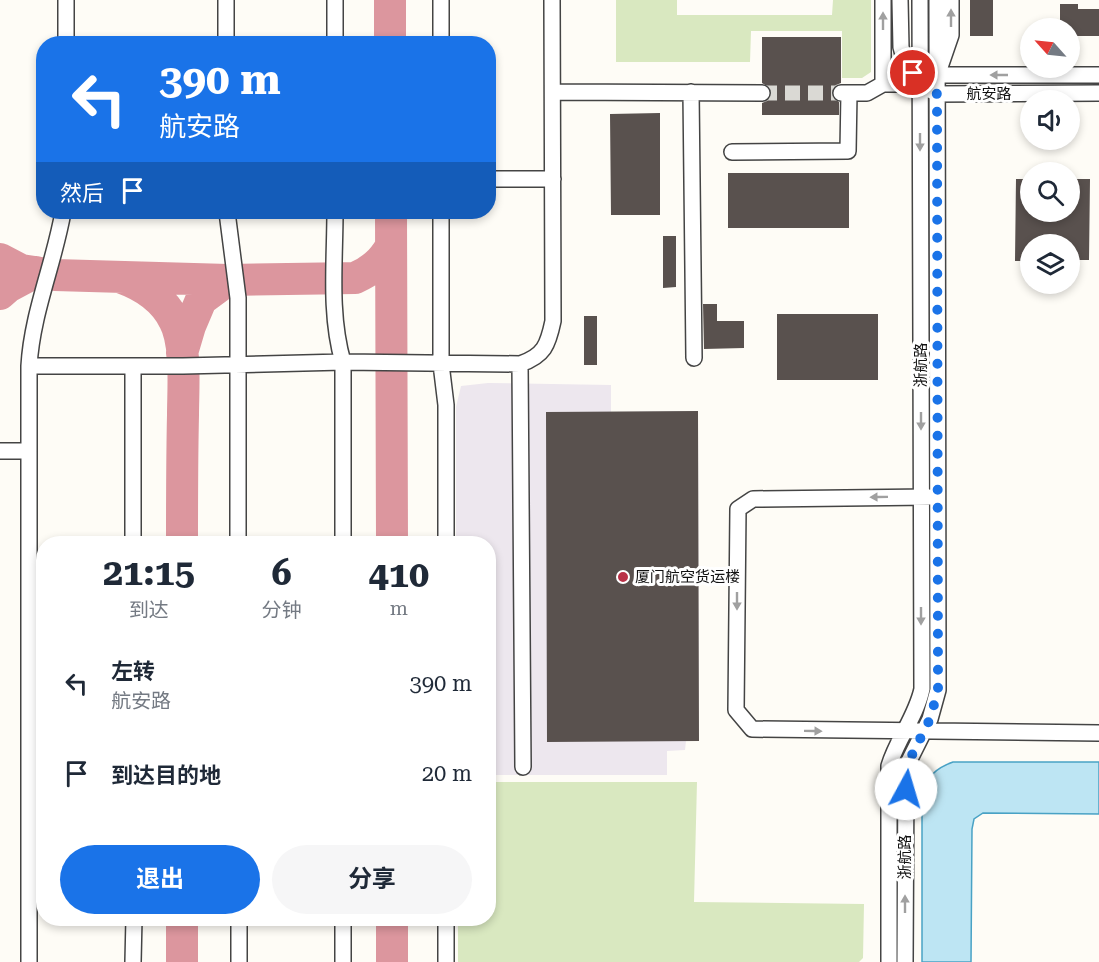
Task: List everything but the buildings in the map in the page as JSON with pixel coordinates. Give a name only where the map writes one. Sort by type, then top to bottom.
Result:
[{"type":"street","points":[[66,0],[66,36]]},
{"type":"street","points":[[226,0],[226,36]]},
{"type":"street","points":[[335,0],[335,36]]},
{"type":"street","points":[[441,0],[441,36]]},
{"type":"street","points":[[29,366],[343,362],[520,364],[533,360],[544,350],[552,328],[552,0]]},
{"type":"street","points":[[883,0],[883,84]]},
{"type":"street","points":[[900,0],[901,47],[905,62],[920,84],[937,94]]},
{"type":"street","name":"浙航路","points":[[889,962],[889,766],[892,754],[916,708],[922,689],[920,0]]},
{"type":"street","name":"浙航路","points":[[905,962],[906,767],[930,719],[938,690],[937,0]]},
{"type":"street","name":"浙航路","points":[[937,75],[951,35],[951,0]]},
{"type":"street","name":"航安路","points":[[920,84],[937,75],[1099,75]]},
{"type":"street","points":[[732,152],[848,151],[845,93],[867,93],[883,84],[920,84]]},
{"type":"street","points":[[553,92],[762,93]]},
{"type":"street","points":[[691,92],[694,358]]},
{"type":"street","name":"航安路","points":[[937,94],[1099,93]]},
{"type":"street","points":[[496,179],[553,179]]},
{"type":"street","points":[[36,856],[29,366],[34,323],[62,219]]},
{"type":"street","points":[[228,219],[238,298],[238,536]]},
{"type":"street","points":[[335,219],[335,313],[337,342],[343,362],[343,536]]},
{"type":"street","points":[[441,219],[441,364],[446,405],[446,536]]},
{"type":"street","points":[[520,364],[523,767]]},
{"type":"street","points":[[133,366],[133,536]]},
{"type":"street","points":[[0,451],[29,451]]},
{"type":"street","points":[[938,496],[753,498],[738,509],[736,710],[752,729],[1099,733]]},
{"type":"street","points":[[29,962],[36,920]]},
{"type":"street","points":[[134,926],[134,962]]},
{"type":"street","points":[[239,926],[239,962]]},
{"type":"street","points":[[343,926],[343,962]]},
{"type":"street","points":[[446,926],[446,962]]},
{"type":"shaded area","name":"厦门航空货运楼","points":[[488,383],[611,385],[611,412],[698,411],[699,741],[686,741],[685,750],[667,751],[667,775],[496,775],[496,536],[456,536],[456,407],[461,386]]},
{"type":"green space","points":[[616,0],[677,0],[677,15],[832,15],[833,0],[871,0],[871,72],[862,78],[842,78],[842,31],[751,31],[750,62],[616,62]]},
{"type":"green space","points":[[496,782],[697,782],[694,902],[864,904],[863,958],[859,962],[458,962],[458,926],[496,926]]},
{"type":"water","points":[[953,762],[1099,762],[1099,814],[983,813],[974,819],[971,962],[922,962],[922,793],[933,773]]},
{"type":"taxiway","points":[[390,0],[390,36]]},
{"type":"taxiway","points":[[391,219],[392,536]]},
{"type":"taxiway","points":[[0,259],[21,270],[55,275],[228,280],[355,278],[376,265],[391,246]]},
{"type":"taxiway","points":[[0,294],[8,287],[36,272]]},
{"type":"taxiway","points":[[122,278],[138,285],[159,299],[170,312],[181,341],[184,379],[182,536]]},
{"type":"taxiway","points":[[182,353],[201,300],[228,280]]},
{"type":"taxiway","points":[[182,926],[182,962]]},
{"type":"taxiway","points":[[392,926],[392,962]]},
{"type":"tunnel","points":[[762,93],[841,93]]},
{"type":"place","name":"厦门航空货运楼","points":[[623,577]]},
{"type":"route","points":[[906,789],[906,767],[930,719],[938,690],[937,94],[920,84],[913,73]]}]
